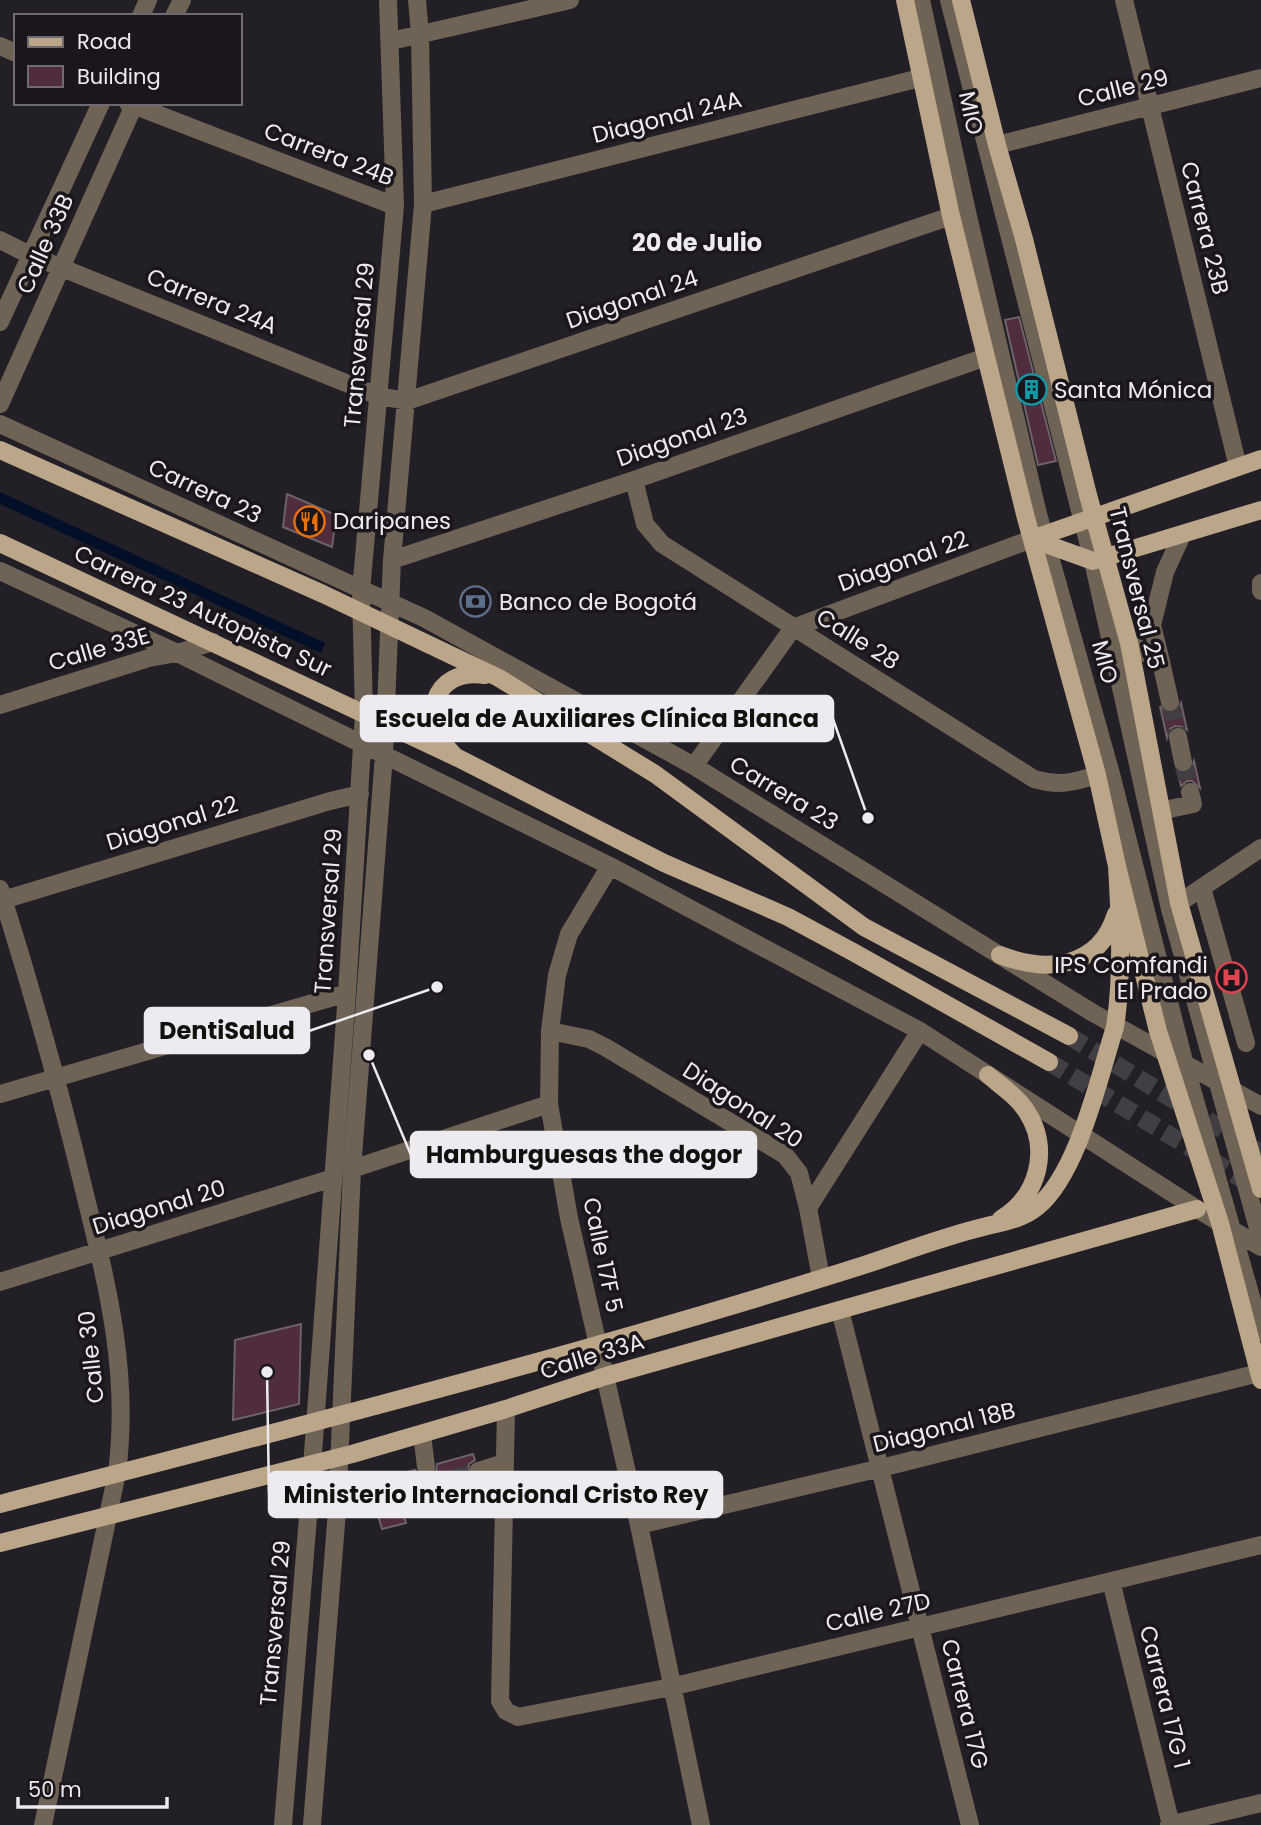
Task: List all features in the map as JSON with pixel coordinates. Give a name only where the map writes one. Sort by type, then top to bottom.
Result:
[{"type":"main road","points":[[905,0],[951,216],[986,357],[1042,539],[1116,866],[1164,1053],[1227,1228],[1260,1376]]},
{"type":"main road","name":"Transversal 25","points":[[961,0],[1088,495],[1089,518],[1129,643],[1179,903],[1225,1087],[1261,1189]]},
{"type":"main road","points":[[0,450],[323,594],[499,678],[655,774],[864,928],[1069,1036]]},
{"type":"main road","points":[[1042,539],[1089,518],[1261,459]]},
{"type":"main road","points":[[1042,539],[1100,559],[1261,510]]},
{"type":"main road","name":"Carrera 23 Autopista Sur","points":[[0,543],[386,724]]},
{"type":"main road","points":[[458,758],[443,743],[436,731],[433,709],[438,695],[446,684],[461,675],[478,674],[499,678]]},
{"type":"main road","points":[[386,724],[664,863],[788,917],[1049,1062]]},
{"type":"main road","points":[[1080,1135],[1115,1027],[1118,1008],[1119,904],[1116,866]]},
{"type":"main road","points":[[1000,955],[1031,965],[1067,962],[1084,957],[1107,935],[1119,904]]},
{"type":"main road","points":[[983,1227],[1004,1218],[1026,1197],[1036,1176],[1039,1153],[1037,1134],[1028,1113],[1013,1095],[988,1074]]},
{"type":"main road","name":"Calle 33A","points":[[0,1504],[315,1423],[821,1278],[983,1227],[1015,1220],[1042,1203],[1065,1169],[1080,1135]]},
{"type":"main road","name":"Calle 33A","points":[[0,1543],[340,1457],[506,1409],[606,1376],[1197,1209]]},
{"type":"street","name":"Transversal 29","points":[[283,1825],[347,993],[364,714],[361,591],[396,206],[388,0]]},
{"type":"street","name":"Transversal 29","points":[[312,1825],[337,1511],[352,1169],[384,755],[392,560],[423,204],[417,0]]},
{"type":"street","points":[[391,41],[570,0]]},
{"type":"street","name":"MIO","points":[[921,0],[1042,539],[1111,774],[1227,1228],[1261,1332]]},
{"type":"street","name":"MIO","points":[[949,0],[1089,518]]},
{"type":"street","name":"Carrera 23B","points":[[1124,0],[1238,467]]},
{"type":"street","name":"Diagonal 24A","points":[[423,204],[923,77]]},
{"type":"street","name":"Calle 29","points":[[997,145],[1261,78]]},
{"type":"street","name":"Calle 33B","points":[[0,322],[100,105]]},
{"type":"street","name":"Calle 33B","points":[[0,404],[132,105]]},
{"type":"street","name":"Carrera 24B","points":[[135,105],[396,206]]},
{"type":"street","name":"Diagonal 24","points":[[407,401],[951,216]]},
{"type":"street","name":"Carrera 24A","points":[[0,240],[30,255],[378,396],[407,401]]},
{"type":"street","name":"Diagonal 23","points":[[392,560],[634,480],[986,357]]},
{"type":"street","name":"Carrera 23","points":[[0,424],[424,618],[694,766],[1115,1027],[1261,1107]]},
{"type":"street","name":"Calle 28","points":[[634,480],[645,524],[662,544],[793,628],[1034,779],[1053,785],[1097,775]]},
{"type":"street","points":[[1170,702],[1152,625],[1166,572],[1182,535]]},
{"type":"street","name":"Diagonal 22","points":[[793,628],[1042,539]]},
{"type":"street","name":"MIO","points":[[1100,559],[1170,909],[1225,1087],[1261,1239]]},
{"type":"street","points":[[0,571],[177,653],[610,866],[920,1031],[1080,1135],[1261,1247]]},
{"type":"street","points":[[1261,583],[1261,591]]},
{"type":"street","points":[[694,766],[793,628]]},
{"type":"street","name":"Calle 33E","points":[[0,705],[149,658],[213,642]]},
{"type":"street","points":[[1129,643],[1161,662]]},
{"type":"street","points":[[1178,737],[1183,762]]},
{"type":"street","points":[[1160,811],[1193,804],[1190,792]]},
{"type":"street","name":"Diagonal 22","points":[[1,897],[359,794]]},
{"type":"street","points":[[1179,903],[1261,848]]},
{"type":"street","name":"Calle 17F 5","points":[[610,866],[569,934],[557,975],[550,1031],[549,1104],[569,1218],[639,1525],[701,1825]]},
{"type":"street","points":[[1202,888],[1246,1043]]},
{"type":"street","name":"Calle 30","points":[[1,897],[57,1076],[117,1332],[120,1365],[121,1415],[117,1473],[43,1825]]},
{"type":"street","points":[[0,1094],[347,993]]},
{"type":"street","name":"Diagonal 20","points":[[550,1031],[589,1039],[605,1047],[785,1155],[799,1172],[821,1278]]},
{"type":"street","points":[[808,1208],[920,1031]]},
{"type":"street","points":[[352,1169],[549,1104]]},
{"type":"street","name":"Diagonal 20","points":[[0,1282],[333,1178]]},
{"type":"street","name":"Carrera 17G","points":[[840,1310],[970,1825]]},
{"type":"street","name":"Diagonal 18B","points":[[639,1525],[1260,1376]]},
{"type":"street","points":[[478,1471],[504,1464],[506,1409]]},
{"type":"street","points":[[422,1434],[426,1467]]},
{"type":"street","name":"Calle 27D","points":[[504,1464],[500,1701],[506,1711],[518,1717],[671,1687],[1261,1545]]},
{"type":"street","points":[[337,1511],[374,1501]]},
{"type":"street","name":"Carrera 17G 1","points":[[1111,1581],[1170,1825]]},
{"type":"street","points":[[1170,1825],[1261,1803]]},
{"type":"water","points":[[0,492],[325,643],[321,653],[0,504]]},
{"type":"building","name":"Santa Mónica","points":[[1019,317],[1056,461],[1038,465],[1005,320]]},
{"type":"building","name":"Daripanes","points":[[287,494],[336,515],[332,547],[283,527]]},
{"type":"building","points":[[1181,703],[1187,730],[1175,726],[1170,729],[1167,738],[1160,706],[1166,713],[1172,713],[1178,710]]},
{"type":"building","points":[[1194,761],[1200,788],[1192,781],[1181,786],[1178,772],[1190,771]]},
{"type":"building","points":[[301,1324],[299,1404],[233,1420],[235,1340]]},
{"type":"building","points":[[473,1454],[475,1460],[469,1464],[467,1474],[471,1480],[479,1482],[400,1504],[406,1523],[382,1529],[377,1512],[385,1505],[385,1497],[378,1490],[371,1490],[369,1483],[415,1470],[421,1477],[428,1478],[436,1472],[437,1464]]},
{"type":"tunnel","points":[[1170,702],[1178,737]]},
{"type":"tunnel","points":[[1183,762],[1190,792]]},
{"type":"tunnel","points":[[1069,1036],[1261,1153]]},
{"type":"tunnel","points":[[1049,1062],[1252,1185]]},
{"type":"tunnel","points":[[374,1501],[478,1471]]},
{"type":"place","name":"Santa Mónica","points":[[1031,390]]},
{"type":"place","name":"Daripanes","points":[[310,521]]},
{"type":"place","name":"Banco de Bogotá","points":[[476,602]]},
{"type":"place","name":"Escuela de Auxiliares Clínica Blanca","points":[[868,818]]},
{"type":"place","name":"IPS Comfandi El Prado","points":[[1231,978]]},
{"type":"place","name":"DentiSalud","points":[[437,987]]},
{"type":"place","name":"Hamburguesas the dogor","points":[[369,1055]]},
{"type":"place","name":"Ministerio Internacional Cristo Rey","points":[[267,1372]]},
{"type":"district","name":"20 de Julio","points":[[697,243]]}]
